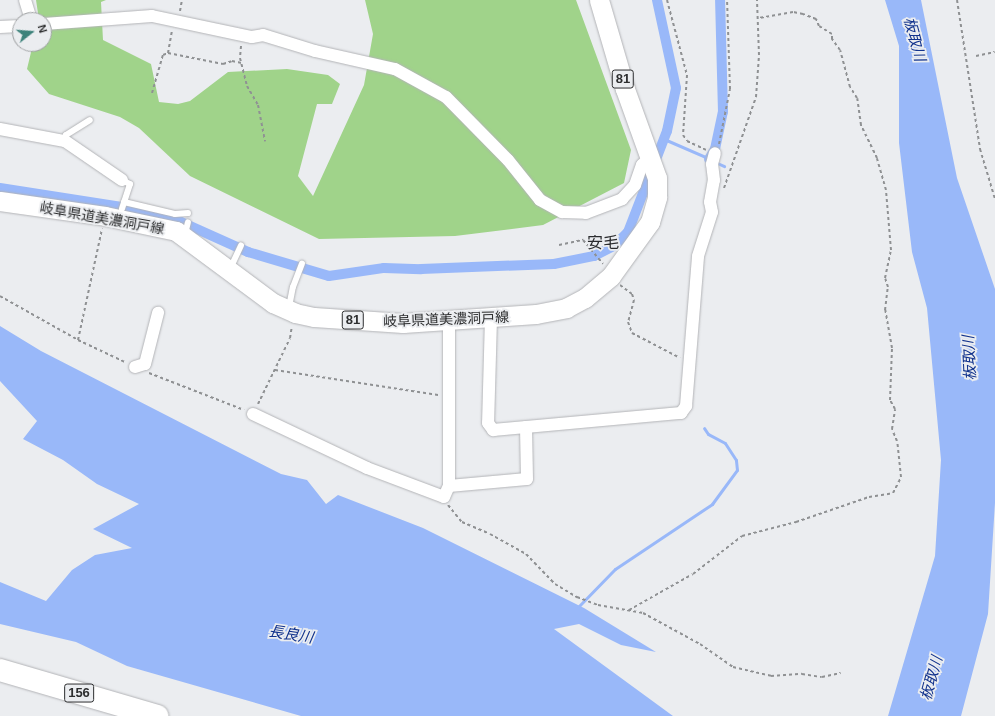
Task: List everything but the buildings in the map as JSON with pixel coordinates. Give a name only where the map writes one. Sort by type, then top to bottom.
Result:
[{"type":"highway","name":"156","points":[[0,670],[157,716]]},
{"type":"main road","name":"岐阜県道美濃洞戸線","points":[[0,202],[118,212],[176,231],[186,229],[229,270],[273,303],[291,312],[314,317],[403,323],[536,314],[566,308],[585,298],[611,276],[650,222],[657,197],[653,165],[626,88],[599,0]]},
{"type":"street","points":[[25,0],[29,12]]},
{"type":"street","points":[[52,23],[152,16],[174,19],[252,37],[263,35],[314,51],[395,69],[421,81],[446,97],[508,160],[540,200],[562,212],[586,213],[622,199],[635,185],[642,166],[653,165]]},
{"type":"street","points":[[0,27],[12,26]]},
{"type":"street","points":[[0,129],[65,141],[122,180]]},
{"type":"street","points":[[490,318],[488,423],[493,430],[681,413],[686,406],[695,276],[703,233],[712,212],[710,202],[714,180],[712,164],[715,153]]},
{"type":"street","points":[[135,367],[145,364],[158,313]]},
{"type":"street","points":[[447,492],[450,320]]},
{"type":"street","points":[[253,414],[367,468],[447,492],[527,479],[526,427]]},
{"type":"lane","points":[[65,141],[66,135],[90,120]]},
{"type":"lane","points":[[122,180],[130,184],[118,212],[176,214],[188,212]]},
{"type":"lane","points":[[229,270],[239,253],[241,245]]},
{"type":"lane","points":[[291,312],[293,287],[300,273],[302,264]]},
{"type":"path","points":[[667,0],[687,75],[683,135],[687,141],[715,153],[718,150],[730,89],[727,0]]},
{"type":"path","points":[[723,190],[756,96],[759,79],[757,0]]},
{"type":"path","points":[[957,0],[980,149],[995,199]]},
{"type":"path","points":[[630,610],[693,574],[742,536],[803,520],[869,497],[893,493],[901,477],[897,442],[892,429],[895,409],[890,400],[892,348],[885,310],[888,287],[885,278],[891,250],[886,190],[877,158],[861,125],[857,98],[850,87],[840,50],[832,39],[832,34],[819,26],[816,19],[804,14],[793,12],[758,18]]},
{"type":"path","points":[[168,53],[174,19]]},
{"type":"path","points":[[237,33],[247,86],[261,115],[265,141]]},
{"type":"path","points":[[976,56],[995,52]]},
{"type":"path","points":[[152,93],[163,55],[168,53],[223,64],[232,61],[242,63]]},
{"type":"path","points":[[78,340],[118,212]]},
{"type":"path","points":[[559,245],[584,240],[611,276],[632,294],[634,300],[628,322],[632,333],[690,362]]},
{"type":"path","points":[[0,296],[78,340],[135,367],[253,414],[290,338],[291,312]]},
{"type":"path","points":[[275,370],[449,397]]},
{"type":"path","points":[[447,492],[462,522],[526,554],[560,587],[590,603],[630,610],[654,619],[700,644],[734,667],[759,675],[802,674],[822,677],[842,673]]},
{"type":"green space","points":[[36,0],[106,0],[101,2],[103,40],[151,64],[159,102],[178,104],[190,101],[228,72],[287,69],[328,75],[340,84],[332,104],[317,104],[298,176],[313,196],[364,85],[373,34],[365,0],[576,0],[631,150],[624,183],[543,225],[455,236],[319,239],[190,176],[139,128],[120,117],[49,94],[27,69],[31,52],[52,52],[52,12],[38,12]]},
{"type":"water","name":"板取川","points":[[885,0],[921,0],[957,178],[995,289],[995,503],[988,614],[961,716],[888,716],[935,556],[941,460],[927,308],[912,252],[899,143],[899,46]]},
{"type":"water","name":"長良川","points":[[0,326],[41,351],[281,474],[307,480],[326,504],[338,495],[423,528],[584,608],[656,652],[621,645],[579,624],[554,629],[673,716],[301,716],[127,666],[76,642],[0,624],[0,582],[46,601],[72,570],[95,555],[132,548],[93,529],[139,504],[97,484],[63,460],[23,439],[37,421],[0,381]]},
{"type":"waterway","points":[[0,188],[147,211],[179,221],[248,252],[329,276],[384,268],[421,269],[554,264],[594,256],[614,246],[628,232],[667,131],[676,88],[657,0]]},
{"type":"waterway","points":[[709,159],[715,149],[723,112],[720,0]]},
{"type":"waterway","points":[[664,139],[710,159]]},
{"type":"waterway","points":[[715,162],[724,166]]},
{"type":"waterway","points":[[578,607],[615,569],[712,504],[737,470],[736,460],[725,443],[708,434],[704,428]]},
{"type":"district","name":"安毛","points":[[603,243]]}]
